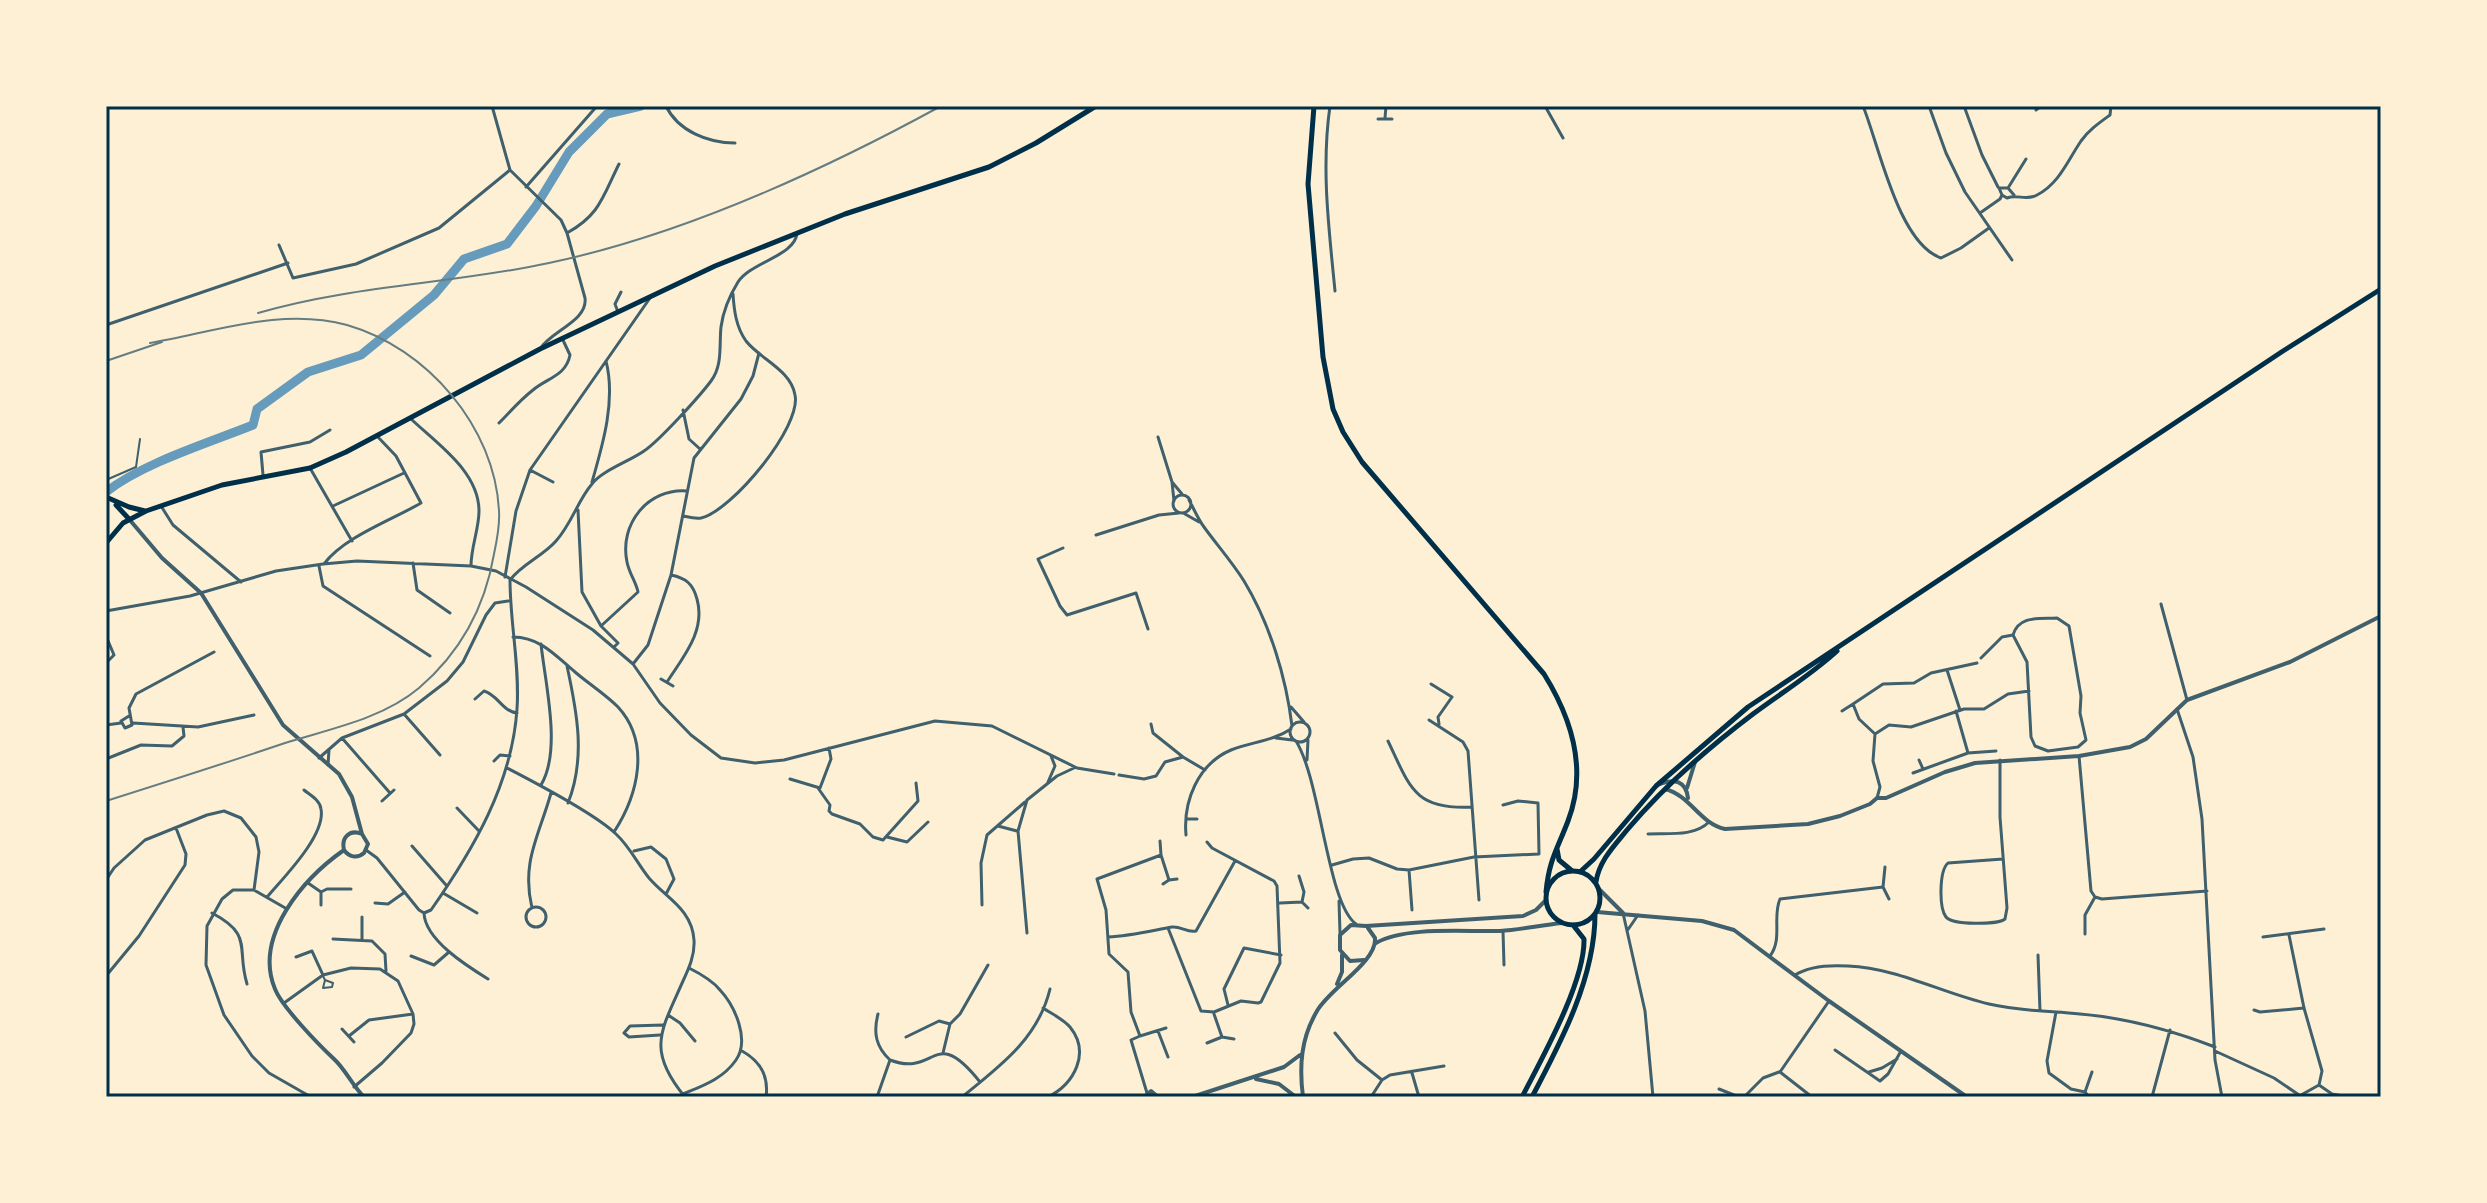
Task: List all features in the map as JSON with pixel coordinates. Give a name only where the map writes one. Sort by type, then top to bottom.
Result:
[{"type":"main road","points":[[106,543],[129,519],[146,511],[222,485],[310,468],[651,295],[797,233],[900,195],[989,167],[1036,143],[1096,106]]},
{"type":"main road","points":[[1314,106],[1308,184],[1323,357],[1333,409],[1362,462],[1495,615],[1544,674],[1557,696],[1571,731],[1577,766],[1575,801],[1549,866],[1546,900],[1551,913],[1562,923],[1573,925],[1585,922],[1596,913]]},
{"type":"main road","points":[[1581,871],[1656,786],[1748,707],[2381,289]]},
{"type":"main road","points":[[109,499],[146,511]]},
{"type":"main road","points":[[109,499],[129,519]]},
{"type":"main road","points":[[1596,882],[1605,857],[1665,789],[1755,712],[1818,668],[1844,645]]},
{"type":"main road","points":[[1559,840],[1559,860],[1571,870]]},
{"type":"main road","points":[[1532,1097],[1564,1030],[1591,951],[1596,913],[1601,901],[1596,882],[1581,871],[1571,870],[1555,877],[1546,892]]},
{"type":"main road","points":[[1522,1097],[1570,996],[1584,941],[1582,933],[1573,925]]},
{"type":"street","points":[[492,106],[510,170],[561,220],[585,298],[586,306],[582,313],[552,335],[540,349]]},
{"type":"street","points":[[526,187],[597,106]]},
{"type":"street","points":[[1330,106],[1325,188],[1335,291]]},
{"type":"street","points":[[1385,119],[1386,106]]},
{"type":"street","points":[[1545,106],[1563,138]]},
{"type":"street","points":[[1863,106],[1893,195],[1923,247],[1931,255],[1941,258],[1989,228]]},
{"type":"street","points":[[1929,106],[1946,153],[1979,214],[2012,260]]},
{"type":"street","points":[[1964,106],[1982,155],[2002,195],[2010,198],[2014,195]]},
{"type":"street","points":[[2036,110],[2041,106]]},
{"type":"street","points":[[1999,188],[2008,188],[2014,195],[2030,198],[2038,195],[2057,180],[2087,134],[2110,115],[2111,106]]},
{"type":"street","points":[[666,108],[688,131],[720,143],[735,143]]},
{"type":"street","points":[[1378,119],[1392,119]]},
{"type":"street","points":[[2008,188],[2026,159]]},
{"type":"street","points":[[567,233],[595,213],[619,164]]},
{"type":"street","points":[[279,245],[293,278],[356,264],[439,228],[510,170]]},
{"type":"street","points":[[607,171],[614,174]]},
{"type":"street","points":[[1979,214],[2002,195]]},
{"type":"street","points":[[592,482],[646,450],[714,377],[724,310],[733,292],[747,271],[791,246],[797,240],[797,233]]},
{"type":"street","points":[[106,325],[288,263]]},
{"type":"street","points":[[619,311],[615,304],[621,292]]},
{"type":"street","points":[[683,516],[700,518],[726,503],[769,456],[786,430],[796,404],[792,384],[746,341],[738,326],[733,292]]},
{"type":"street","points":[[366,850],[377,858],[419,910],[430,912],[480,831],[507,768],[517,713],[507,578],[516,511],[530,470],[651,295]]},
{"type":"street","points":[[499,423],[534,388],[556,377],[564,369],[570,355],[562,338]]},
{"type":"street","points":[[633,664],[648,645],[671,575],[692,465],[700,449],[741,399],[753,376],[759,353]]},
{"type":"street","points":[[507,578],[557,541],[592,482],[608,410],[606,361]]},
{"type":"street","points":[[683,410],[689,439],[700,449]]},
{"type":"street","points":[[410,418],[459,465],[479,498],[480,513],[471,566]]},
{"type":"street","points":[[264,479],[261,452],[310,442],[330,430]]},
{"type":"street","points":[[321,565],[352,541],[421,503],[396,456],[377,436]]},
{"type":"street","points":[[1158,437],[1172,482],[1174,503],[1181,513],[1202,524]]},
{"type":"street","points":[[310,468],[352,541]]},
{"type":"street","points":[[530,470],[553,482]]},
{"type":"street","points":[[333,506],[404,473]]},
{"type":"street","points":[[1172,482],[1189,500],[1257,604],[1290,703],[1298,718],[1310,729],[1307,764]]},
{"type":"street","points":[[601,626],[638,593],[627,566],[625,551],[629,526],[635,516],[655,498],[674,491],[687,491]]},
{"type":"street","points":[[1159,515],[1177,497],[1185,496]]},
{"type":"street","points":[[1096,535],[1159,515],[1189,510],[1189,500]]},
{"type":"street","points":[[161,506],[173,525],[241,582]]},
{"type":"street","points":[[578,510],[582,592],[601,626],[618,643],[614,647]]},
{"type":"street","points":[[129,519],[162,558],[201,593],[283,725],[347,785],[362,834],[367,840],[366,850],[361,855],[353,857],[344,850]]},
{"type":"street","points":[[1063,548],[1038,559],[1067,615],[1136,593],[1148,629]]},
{"type":"street","points":[[106,611],[201,593],[276,571],[321,565],[357,561],[471,566],[496,571],[542,596],[614,647],[633,664],[660,703],[691,735],[721,758],[755,763],[784,760],[935,721],[992,726],[1077,768],[1144,779],[1156,776],[1165,762],[1183,757]]},
{"type":"street","points":[[413,563],[417,590],[450,613]]},
{"type":"street","points":[[321,565],[323,586],[430,656]]},
{"type":"street","points":[[667,682],[693,640],[699,622],[699,606],[692,585],[671,575]]},
{"type":"street","points":[[319,758],[342,738],[404,714],[447,681],[463,662],[495,603],[510,601]]},
{"type":"street","points":[[2161,604],[2187,700]]},
{"type":"street","points":[[1877,798],[1886,798],[1945,772],[1975,763],[2079,756],[2137,744],[2187,700],[2290,662],[2381,616]]},
{"type":"street","points":[[2057,618],[2069,626],[2081,696],[2080,713],[2087,736],[2078,747],[2048,751],[2035,746],[2031,737],[2027,662],[2013,635],[2019,624],[2032,619],[2057,618]]},
{"type":"street","points":[[1981,658],[2002,637],[2013,635]]},
{"type":"street","points":[[106,636],[114,652],[113,658],[106,663]]},
{"type":"street","points":[[513,637],[524,637],[541,644],[621,711],[637,743],[638,771],[626,814],[614,832]]},
{"type":"street","points":[[540,787],[549,766],[551,748],[541,644]]},
{"type":"street","points":[[133,723],[129,708],[136,694],[214,652]]},
{"type":"street","points":[[206,656],[210,663]]},
{"type":"street","points":[[1842,711],[1878,686],[1893,682],[1914,683],[1931,673],[1977,663]]},
{"type":"street","points":[[567,666],[580,747],[577,777],[568,803]]},
{"type":"street","points":[[1947,670],[1968,753]]},
{"type":"street","points":[[661,679],[673,686]]},
{"type":"street","points":[[572,690],[575,682],[585,681]]},
{"type":"street","points":[[1431,684],[1452,697],[1438,717],[1439,724]]},
{"type":"street","points":[[475,699],[484,691],[491,693],[509,712],[517,713]]},
{"type":"street","points":[[1875,734],[1889,725],[1911,727],[1958,711],[1984,709],[2008,694],[2029,691]]},
{"type":"street","points":[[1290,703],[1295,740],[1307,764],[1339,897],[1338,945],[1342,955],[1342,972],[1335,989]]},
{"type":"street","points":[[1853,704],[1859,719],[1875,734]]},
{"type":"street","points":[[2177,709],[2193,757],[2202,819],[2215,1049],[2222,1097]]},
{"type":"street","points":[[404,714],[440,755]]},
{"type":"street","points":[[106,725],[121,723],[127,728],[133,723],[183,727],[215,725],[254,715]]},
{"type":"street","points":[[121,723],[123,717],[129,716]]},
{"type":"street","points":[[1429,720],[1463,742],[1468,751],[1479,900]]},
{"type":"street","points":[[1186,835],[1193,787],[1205,770],[1232,750],[1276,738],[1300,722],[1305,724]]},
{"type":"street","points":[[1151,724],[1153,733],[1205,770]]},
{"type":"street","points":[[106,759],[141,745],[172,746],[184,736],[183,727]]},
{"type":"street","points":[[1665,789],[1688,800],[1709,822],[1725,829],[1808,824],[1840,816],[1877,798],[1880,787],[1873,761],[1875,734]]},
{"type":"street","points":[[342,738],[392,792],[382,801]]},
{"type":"street","points":[[1276,738],[1301,742],[1308,738]]},
{"type":"street","points":[[1388,741],[1418,796],[1443,808],[1472,807]]},
{"type":"street","points":[[818,788],[831,759],[829,748]]},
{"type":"street","points":[[328,765],[329,750]]},
{"type":"street","points":[[1913,773],[1968,753],[1996,751]]},
{"type":"street","points":[[494,761],[500,755],[510,756]]},
{"type":"street","points":[[1046,785],[1055,766],[1051,756]]},
{"type":"street","points":[[2079,756],[2091,891],[2095,897],[2207,891]]},
{"type":"street","points":[[1688,800],[1687,791],[1696,760]]},
{"type":"street","points":[[1919,760],[1923,769]]},
{"type":"street","points":[[2000,760],[2007,908],[2003,922],[1996,925],[1948,920],[1944,914],[1941,878],[1944,866],[1948,863],[2003,859]]},
{"type":"street","points":[[507,768],[614,832],[633,852],[649,877],[684,911],[694,935],[694,951],[663,1025],[662,1035],[664,1067],[684,1096],[721,1077],[741,1051],[738,1023],[727,998],[714,983],[689,968]]},
{"type":"street","points":[[982,905],[981,863],[987,835],[1057,776],[1077,768]]},
{"type":"street","points":[[790,779],[818,788],[828,800],[832,814],[865,826],[877,839],[887,837],[907,842],[928,822]]},
{"type":"street","points":[[1656,786],[1674,781],[1687,791]]},
{"type":"street","points":[[887,837],[918,801],[916,783]]},
{"type":"street","points":[[268,896],[315,835],[321,808],[304,790]]},
{"type":"street","points":[[532,908],[527,882],[530,854],[551,793]]},
{"type":"street","points":[[1027,800],[1018,831],[1027,933]]},
{"type":"street","points":[[1332,865],[1369,858],[1397,869],[1409,870],[1474,857],[1539,854],[1538,803],[1518,801],[1503,805]]},
{"type":"street","points":[[457,808],[480,831]]},
{"type":"street","points":[[106,880],[114,868],[145,840],[224,811],[241,818],[256,837],[259,852],[254,890]]},
{"type":"street","points":[[356,817],[353,832],[344,839],[344,850],[308,883],[288,910],[271,946],[269,962],[276,992],[364,1097]]},
{"type":"street","points":[[1186,819],[1197,819]]},
{"type":"street","points":[[1648,834],[1692,832],[1701,830],[1709,822]]},
{"type":"street","points":[[998,826],[1018,831]]},
{"type":"street","points":[[106,976],[139,936],[185,865],[186,854],[176,828]]},
{"type":"street","points":[[353,832],[362,834]]},
{"type":"street","points":[[1160,841],[1169,880]]},
{"type":"street","points":[[1168,928],[1201,1011],[1214,1012],[1241,1001],[1261,1002],[1281,955],[1279,903],[1274,881],[1212,848],[1207,842]]},
{"type":"street","points":[[412,846],[447,886]]},
{"type":"street","points":[[633,852],[651,847],[666,859],[674,879],[666,894]]},
{"type":"street","points":[[1140,1036],[1131,1012],[1128,972],[1109,954],[1106,910],[1097,879],[1161,855]]},
{"type":"street","points":[[1108,937],[1179,927],[1192,932],[1199,928],[1235,861]]},
{"type":"street","points":[[1885,867],[1883,887],[1889,899]]},
{"type":"street","points":[[1409,870],[1412,910]]},
{"type":"street","points":[[1299,876],[1304,892],[1302,902]]},
{"type":"street","points":[[1163,884],[1177,879]]},
{"type":"street","points":[[308,883],[321,892]]},
{"type":"street","points":[[1770,956],[1777,943],[1777,906],[1780,899],[1883,887]]},
{"type":"street","points":[[321,892],[351,889]]},
{"type":"street","points":[[288,910],[254,890],[233,890],[222,899],[207,926],[206,965],[224,1015],[252,1056],[269,1073],[311,1097]]},
{"type":"street","points":[[1600,890],[1623,913],[1645,1011],[1653,1097]]},
{"type":"street","points":[[321,892],[321,905]]},
{"type":"street","points":[[375,903],[388,904],[405,892]]},
{"type":"street","points":[[443,893],[477,913]]},
{"type":"street","points":[[1339,897],[1348,918],[1366,926],[1523,916],[1536,910],[1546,900]]},
{"type":"street","points":[[2085,934],[2085,915],[2095,897]]},
{"type":"street","points":[[1279,903],[1302,902],[1308,908]]},
{"type":"street","points":[[532,908],[541,908],[546,915],[539,927],[531,926],[526,919],[532,908]]},
{"type":"street","points":[[212,913],[230,922],[239,937],[244,950],[247,984]]},
{"type":"street","points":[[424,913],[425,922],[449,952],[488,979]]},
{"type":"street","points":[[1596,913],[1623,913],[1724,925],[1745,936],[1829,1001],[1967,1097]]},
{"type":"street","points":[[1627,931],[1638,915]]},
{"type":"street","points":[[362,917],[362,939]]},
{"type":"street","points":[[1376,943],[1393,936],[1503,931],[1562,923]]},
{"type":"street","points":[[1340,935],[1346,927],[1356,924]]},
{"type":"street","points":[[1303,1097],[1300,1078],[1302,1053],[1317,1011],[1335,989],[1373,954],[1376,943],[1373,933],[1366,926]]},
{"type":"street","points":[[2263,937],[2324,929]]},
{"type":"street","points":[[1122,930],[1123,936]]},
{"type":"street","points":[[1503,931],[1504,965]]},
{"type":"street","points":[[1795,975],[1827,966],[1856,967],[1920,981],[1990,1004],[2107,1018],[2170,1030],[2274,1078],[2302,1096],[2319,1085],[2322,1071],[2304,1008],[2289,935]]},
{"type":"street","points":[[333,939],[372,941],[385,954],[386,971]]},
{"type":"street","points":[[1228,1005],[1224,989],[1240,952],[1248,948],[1281,955]]},
{"type":"street","points":[[296,957],[312,951],[324,978]]},
{"type":"street","points":[[411,956],[434,965],[449,952]]},
{"type":"street","points":[[1342,955],[1355,962],[1364,960]]},
{"type":"street","points":[[2038,955],[2040,1011]]},
{"type":"street","points":[[943,1053],[950,1024],[960,1014],[988,965]]},
{"type":"street","points":[[284,1003],[324,978],[351,968],[386,971],[398,981],[413,1014],[411,1033],[354,1087]]},
{"type":"street","points":[[962,1097],[1013,1056],[1043,1008],[1050,989]]},
{"type":"street","points":[[1719,1089],[1742,1097],[1763,1078],[1780,1072],[1829,1001]]},
{"type":"street","points":[[1043,1008],[1071,1029],[1080,1051],[1078,1066],[1070,1081],[1048,1097]]},
{"type":"street","points":[[2254,1010],[2304,1008]]},
{"type":"street","points":[[1214,1012],[1222,1037]]},
{"type":"street","points":[[2056,1012],[2047,1069],[2061,1083],[2085,1092],[2089,1097]]},
{"type":"street","points":[[349,1036],[369,1020],[413,1014]]},
{"type":"street","points":[[878,1014],[875,1024],[877,1043],[890,1060],[914,1064],[949,1053],[964,1062],[980,1082]]},
{"type":"street","points":[[668,1015],[680,1023],[695,1041]]},
{"type":"street","points":[[906,1037],[939,1021],[950,1024]]},
{"type":"street","points":[[662,1035],[629,1037],[624,1033],[630,1026],[663,1025]]},
{"type":"street","points":[[1158,1097],[1153,1092],[1145,1095],[1131,1040],[1166,1028]]},
{"type":"street","points":[[342,1029],[354,1042]]},
{"type":"street","points":[[2152,1097],[2170,1030]]},
{"type":"street","points":[[1158,1031],[1168,1057]]},
{"type":"street","points":[[1335,1033],[1357,1060],[1382,1080]]},
{"type":"street","points":[[1207,1043],[1222,1037],[1234,1039]]},
{"type":"street","points":[[1835,1050],[1880,1081],[1901,1051]]},
{"type":"street","points":[[741,1051],[760,1066],[766,1081],[766,1097]]},
{"type":"street","points":[[1192,1097],[1293,1062],[1302,1053]]},
{"type":"street","points":[[1866,1072],[1873,1072],[1897,1059]]},
{"type":"street","points":[[877,1097],[890,1060]]},
{"type":"street","points":[[1371,1097],[1382,1080],[1390,1075],[1444,1066]]},
{"type":"street","points":[[1780,1072],[1812,1097]]},
{"type":"street","points":[[2085,1092],[2092,1072]]},
{"type":"street","points":[[1412,1073],[1419,1097]]},
{"type":"street","points":[[1252,1078],[1283,1086],[1296,1097]]},
{"type":"street","points":[[2319,1085],[2332,1094],[2349,1097]]},
{"type":"street","points":[[1434,1097],[1442,1097]]},
{"type":"lane","points":[[106,480],[136,467],[140,439]]},
{"type":"waterway","points":[[106,492],[157,463],[253,425],[257,409],[308,372],[361,355],[434,295],[464,259],[507,244],[536,206],[569,152],[607,114],[641,106]]},
{"type":"railway","points":[[258,313],[330,296],[549,263],[650,236],[800,177],[941,106]]},
{"type":"railway","points":[[106,801],[355,722],[404,699],[434,674],[469,627],[490,573],[499,527],[495,480],[485,450],[470,421],[452,395],[429,372],[404,352],[376,336],[347,325],[298,319],[248,323],[150,343]]},
{"type":"railway","points":[[106,361],[162,342]]}]
